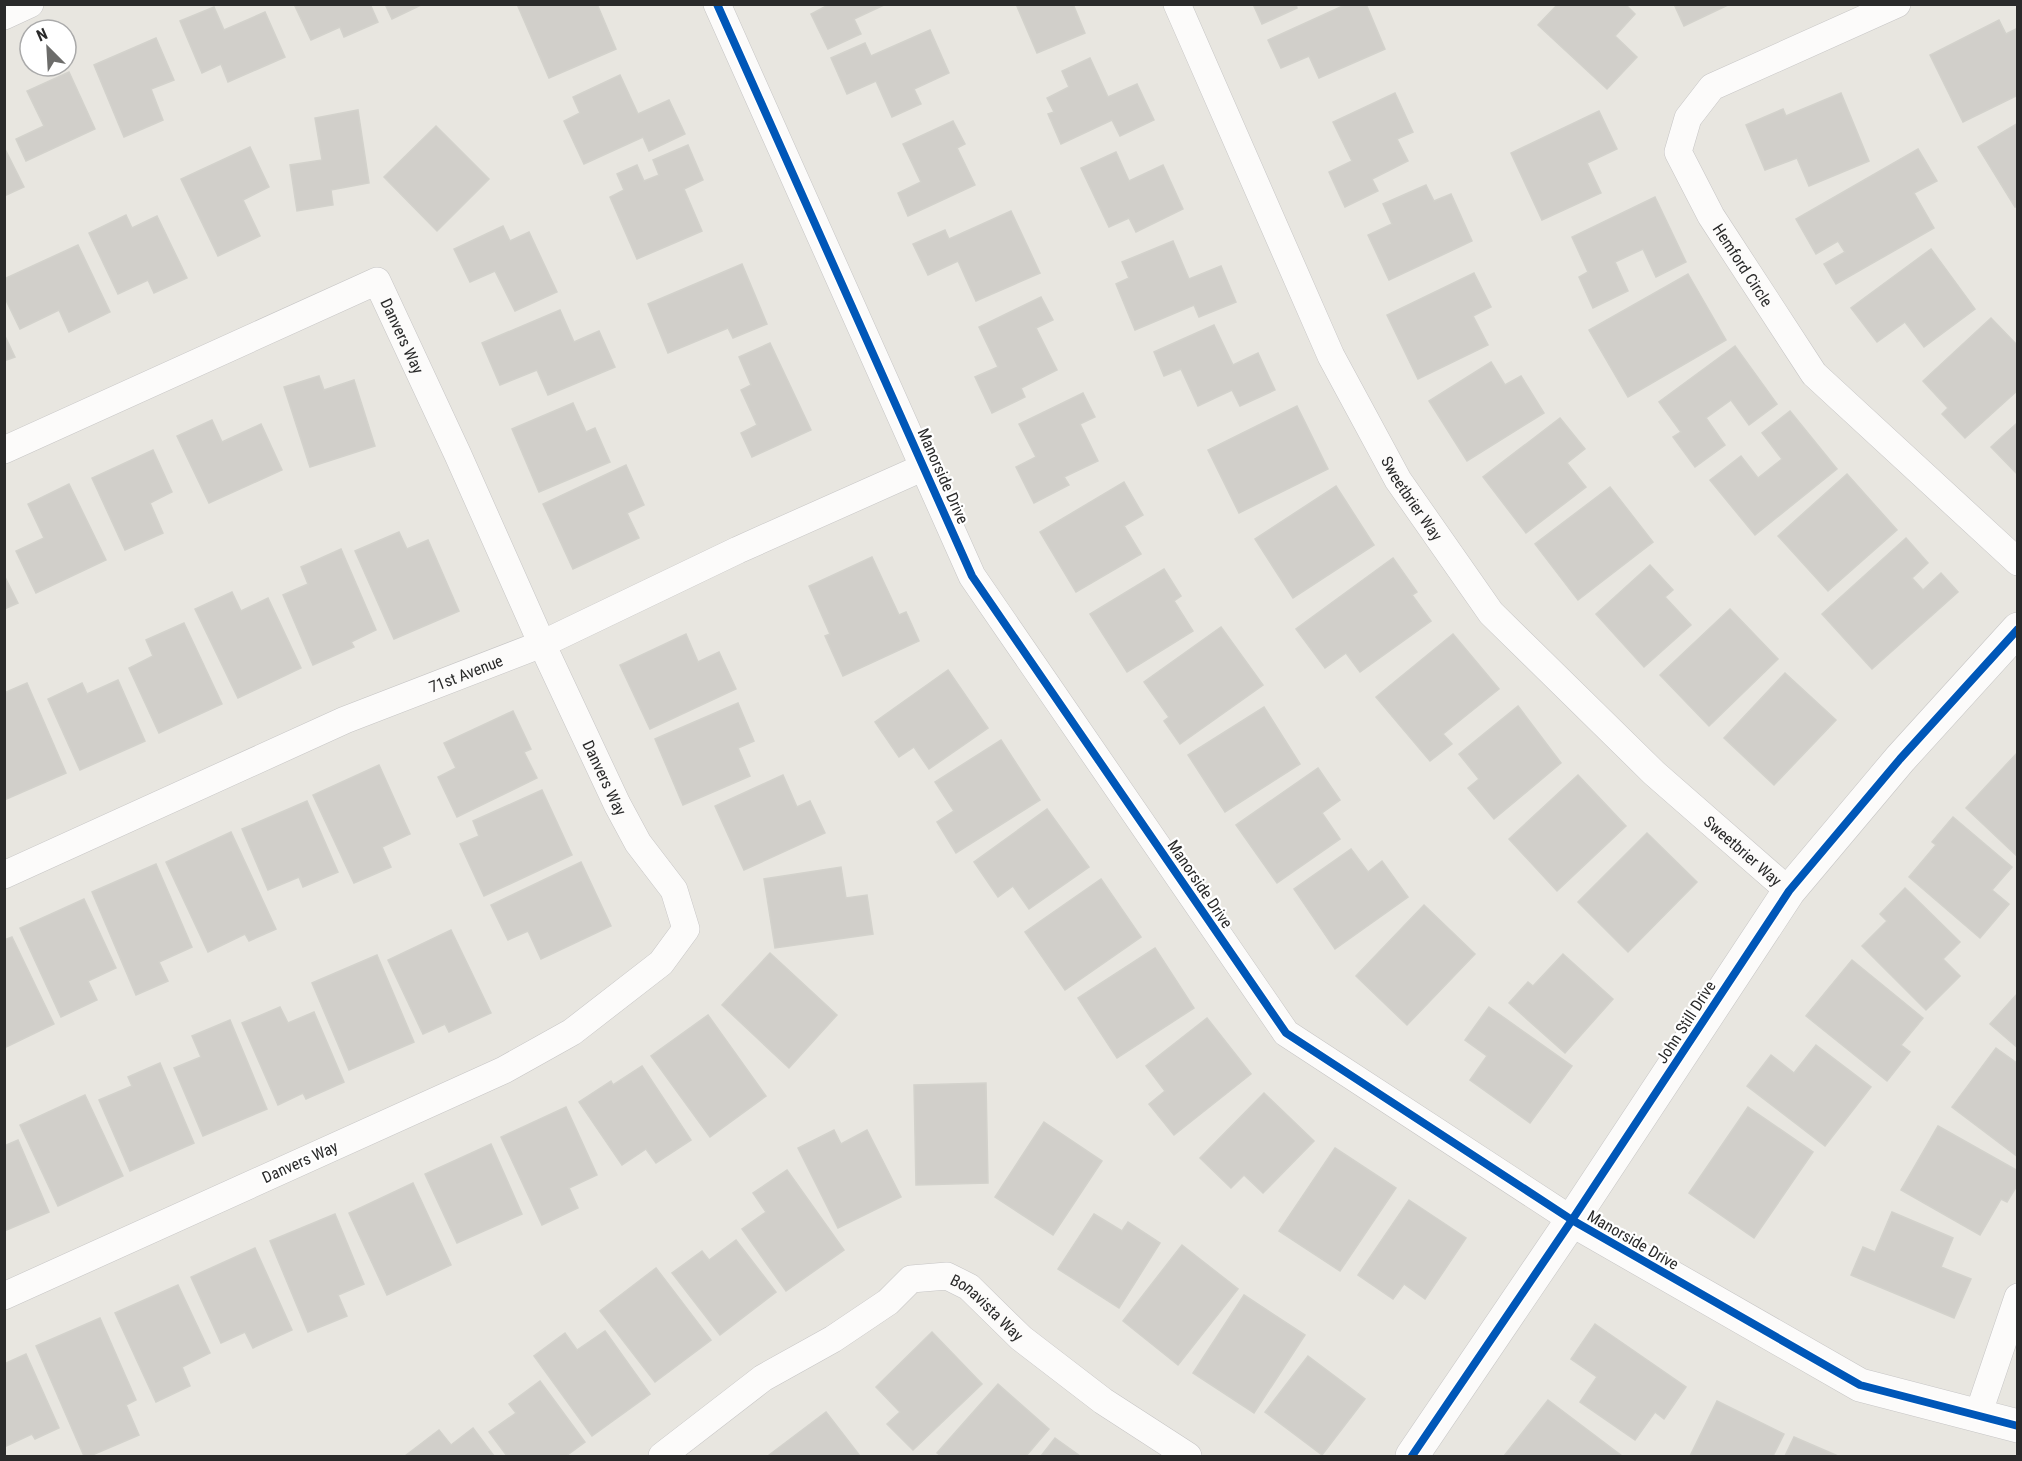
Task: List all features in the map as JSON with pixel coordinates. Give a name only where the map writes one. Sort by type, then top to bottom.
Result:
[{"type":"street","points":[[4,16],[30,4]]},
{"type":"street","name":"Manorside Drive","points":[[717,4],[972,576],[1286,1033],[1572,1220],[1860,1385],[2018,1426]]},
{"type":"street","name":"Sweetbrier Way","points":[[1177,4],[1331,356],[1398,480],[1491,613],[1654,773],[1789,891]]},
{"type":"street","name":"Hemford Circle","points":[[1898,4],[1712,87],[1688,118],[1678,152],[1711,216],[1814,374],[2018,562]]},
{"type":"street","name":"Danvers Way","points":[[4,450],[377,281],[459,455],[542,644],[617,804],[638,843],[674,890],[686,929],[661,963],[572,1032],[504,1070],[4,1296]]},
{"type":"street","name":"71st Avenue","points":[[4,874],[345,720],[542,644],[738,550],[924,466]]},
{"type":"street","name":"John Still Drive","points":[[1412,1456],[1572,1220],[1789,891],[1900,759],[2018,629]]},
{"type":"street","name":"Bonavista Way","points":[[662,1456],[763,1378],[833,1339],[888,1302],[911,1279],[947,1276],[969,1287],[1021,1338],[1103,1401],[1188,1456]]},
{"type":"street","points":[[1978,1415],[2018,1297]]},
{"type":"building","points":[[294,4],[370,4],[378,22],[344,37],[340,27],[311,40]]},
{"type":"building","points":[[385,4],[423,4],[392,19]]},
{"type":"building","points":[[517,4],[597,4],[616,49],[549,78]]},
{"type":"building","points":[[830,4],[886,4],[854,19],[861,34],[828,49],[811,14]]},
{"type":"building","points":[[1016,4],[1073,4],[1085,33],[1037,53]]},
{"type":"building","points":[[1253,4],[1296,4],[1297,8],[1262,24]]},
{"type":"building","points":[[1347,4],[1366,4],[1385,49],[1319,78],[1309,56],[1281,68],[1268,40]]},
{"type":"building","points":[[1558,4],[1625,4],[1635,14],[1615,36],[1637,57],[1607,89],[1538,25]]},
{"type":"building","points":[[1674,4],[1730,4],[1684,26]]},
{"type":"building","points":[[214,7],[224,30],[265,12],[285,57],[228,82],[221,64],[202,73],[180,21]]},
{"type":"building","points":[[1999,20],[2006,34],[2018,28],[2018,95],[1963,122],[1930,55]]},
{"type":"building","points":[[930,30],[949,73],[914,89],[921,104],[892,117],[876,81],[847,94],[831,58],[865,43],[871,56]]},
{"type":"building","points":[[156,38],[174,80],[151,89],[163,120],[124,137],[94,65]]},
{"type":"building","points":[[1090,58],[1108,97],[1137,84],[1154,120],[1120,136],[1112,120],[1061,144],[1048,114],[1054,112],[1047,98],[1069,87],[1062,71]]},
{"type":"building","points":[[620,75],[638,114],[669,100],[685,134],[649,151],[643,137],[584,164],[564,121],[580,113],[573,97]]},
{"type":"building","points":[[56,78],[72,78],[95,129],[26,161],[16,139],[44,126],[27,91]]},
{"type":"building","points":[[1395,93],[1413,132],[1397,139],[1408,161],[1372,179],[1378,191],[1345,207],[1329,172],[1352,161],[1333,122]]},
{"type":"building","points":[[1841,93],[1869,161],[1809,186],[1797,158],[1765,170],[1746,125],[1783,109],[1786,116]]},
{"type":"building","points":[[358,110],[369,183],[331,190],[333,205],[297,211],[290,165],[322,160],[315,118]]},
{"type":"building","points":[[1599,111],[1617,149],[1587,163],[1601,193],[1542,220],[1511,153]]},
{"type":"building","points":[[953,121],[965,144],[957,148],[975,185],[908,216],[898,193],[921,182],[903,144]]},
{"type":"building","points":[[2018,123],[2018,206],[2015,207],[1978,147]]},
{"type":"building","points":[[436,126],[489,179],[437,231],[384,177]]},
{"type":"building","points":[[688,145],[703,180],[684,189],[702,231],[637,259],[610,197],[624,190],[617,174],[637,165],[644,181],[659,175],[653,160]]},
{"type":"building","points":[[4,147],[24,187],[4,196]]},
{"type":"building","points":[[250,147],[269,187],[243,200],[260,236],[218,256],[181,179]]},
{"type":"building","points":[[1918,149],[1937,181],[1914,193],[1934,228],[1836,284],[1824,264],[1845,252],[1838,241],[1816,254],[1796,219]]},
{"type":"building","points":[[1116,152],[1129,181],[1163,165],[1183,209],[1136,232],[1129,218],[1109,227],[1081,168]]},
{"type":"building","points":[[1426,185],[1434,201],[1451,194],[1472,241],[1389,280],[1368,235],[1392,224],[1383,204]]},
{"type":"building","points":[[1655,197],[1686,262],[1656,277],[1643,249],[1615,262],[1628,291],[1593,308],[1579,277],[1588,272],[1572,237]]},
{"type":"building","points":[[1011,211],[1040,273],[976,301],[958,261],[928,275],[913,244],[945,230],[949,239]]},
{"type":"building","points":[[126,215],[132,228],[157,216],[187,278],[154,293],[148,280],[118,294],[89,233]]},
{"type":"building","points":[[503,226],[510,241],[529,232],[557,292],[515,311],[495,271],[470,282],[454,249]]},
{"type":"building","points":[[1173,241],[1189,279],[1221,266],[1236,302],[1199,317],[1194,305],[1135,330],[1116,284],[1129,278],[1122,262]]},
{"type":"building","points":[[78,245],[110,312],[69,332],[59,310],[20,329],[4,296],[4,279]]},
{"type":"building","points":[[1931,249],[1975,309],[1924,347],[1905,322],[1877,342],[1851,308]]},
{"type":"building","points":[[742,264],[767,324],[733,338],[728,328],[668,353],[648,304]]},
{"type":"building","points":[[1474,273],[1491,307],[1473,316],[1488,345],[1418,379],[1387,315]]},
{"type":"building","points":[[1688,274],[1726,340],[1628,397],[1589,330]]},
{"type":"building","points":[[1041,297],[1053,320],[1036,328],[1057,370],[1021,388],[1025,397],[992,413],[975,377],[998,367],[979,327]]},
{"type":"building","points":[[560,310],[574,342],[599,331],[615,367],[548,395],[537,370],[500,385],[482,343]]},
{"type":"building","points":[[1991,318],[2018,346],[2018,390],[1965,438],[1942,414],[1948,408],[1923,381]]},
{"type":"building","points":[[1214,325],[1233,365],[1258,353],[1275,390],[1240,406],[1232,390],[1198,406],[1181,369],[1164,376],[1154,352]]},
{"type":"building","points":[[4,334],[15,357],[4,361]]},
{"type":"building","points":[[770,343],[811,430],[752,457],[741,433],[757,425],[741,390],[751,385],[739,357]]},
{"type":"building","points":[[1735,346],[1777,404],[1749,425],[1731,400],[1706,418],[1725,445],[1695,467],[1673,437],[1681,432],[1659,402]]},
{"type":"building","points":[[1491,362],[1505,385],[1521,376],[1544,413],[1467,461],[1429,401]]},
{"type":"building","points":[[319,376],[324,390],[354,380],[375,446],[310,467],[284,387]]},
{"type":"building","points":[[1083,393],[1095,417],[1080,424],[1098,461],[1064,477],[1069,485],[1034,503],[1016,467],[1036,457],[1019,424]]},
{"type":"building","points":[[573,403],[586,432],[595,428],[610,462],[539,492],[512,429]]},
{"type":"building","points":[[1297,406],[1328,469],[1239,513],[1208,450]]},
{"type":"building","points":[[1790,411],[1837,469],[1755,535],[1710,480],[1741,456],[1758,478],[1782,459],[1762,433]]},
{"type":"building","points":[[1560,418],[1585,449],[1567,463],[1586,487],[1526,533],[1483,477]]},
{"type":"building","points":[[212,420],[222,442],[261,424],[282,470],[209,503],[177,436]]},
{"type":"building","points":[[2016,424],[2018,426],[2018,475],[1991,447]]},
{"type":"building","points":[[153,450],[172,492],[150,503],[163,533],[125,550],[92,478]]},
{"type":"building","points":[[626,465],[644,505],[627,513],[639,538],[573,569],[543,504]]},
{"type":"building","points":[[1847,474],[1897,530],[1828,591],[1778,536]]},
{"type":"building","points":[[1124,482],[1143,515],[1124,526],[1141,554],[1076,592],[1040,532]]},
{"type":"building","points":[[69,484],[106,560],[36,593],[16,551],[44,538],[28,504]]},
{"type":"building","points":[[1336,486],[1374,545],[1293,598],[1255,539]]},
{"type":"building","points":[[1610,487],[1653,542],[1578,600],[1535,544]]},
{"type":"building","points":[[399,532],[407,549],[428,540],[459,611],[394,639],[355,551]]},
{"type":"building","points":[[1906,538],[1928,563],[1912,578],[1923,590],[1941,573],[1958,592],[1872,669],[1822,614]]},
{"type":"building","points":[[341,549],[376,630],[351,642],[354,647],[313,665],[283,595],[308,584],[301,567]]},
{"type":"building","points":[[872,557],[899,615],[906,612],[919,641],[843,676],[825,636],[830,634],[809,586]]},
{"type":"building","points":[[1393,558],[1417,592],[1412,595],[1431,621],[1360,672],[1346,653],[1325,668],[1296,629]]},
{"type":"building","points":[[1650,565],[1673,590],[1665,597],[1691,625],[1644,667],[1596,614]]},
{"type":"building","points":[[1164,569],[1181,596],[1174,601],[1193,631],[1127,672],[1090,614]]},
{"type":"building","points":[[4,575],[18,603],[4,609]]},
{"type":"building","points":[[232,592],[241,611],[268,598],[301,668],[238,698],[195,609]]},
{"type":"building","points":[[1730,609],[1778,659],[1709,726],[1660,675]]},
{"type":"building","points":[[184,623],[222,704],[159,733],[129,668],[153,656],[146,640]]},
{"type":"building","points":[[1221,627],[1263,685],[1180,744],[1164,721],[1169,717],[1144,682]]},
{"type":"building","points":[[686,634],[698,662],[719,652],[736,689],[650,729],[620,665]]},
{"type":"building","points":[[1453,634],[1499,689],[1443,734],[1452,744],[1430,761],[1376,697]]},
{"type":"building","points":[[948,670],[988,728],[929,769],[914,747],[899,757],[875,722]]},
{"type":"building","points":[[1785,673],[1836,720],[1774,785],[1724,738]]},
{"type":"building","points":[[118,680],[145,741],[80,770],[48,699],[82,683],[87,694]]},
{"type":"building","points":[[27,683],[66,773],[4,800],[4,693]]},
{"type":"building","points":[[738,703],[754,741],[738,748],[750,776],[683,805],[655,739]]},
{"type":"building","points":[[1518,706],[1561,763],[1494,819],[1468,788],[1479,779],[1459,754]]},
{"type":"building","points":[[1264,707],[1300,764],[1225,812],[1188,755]]},
{"type":"building","points":[[513,711],[531,749],[524,752],[537,778],[457,817],[438,777],[456,768],[444,743]]},
{"type":"building","points":[[1001,740],[1040,800],[956,853],[937,822],[954,811],[935,782]]},
{"type":"building","points":[[2018,754],[2018,857],[1966,808]]},
{"type":"building","points":[[379,765],[410,834],[382,847],[391,867],[354,883],[313,795]]},
{"type":"building","points":[[1318,768],[1340,800],[1322,813],[1340,839],[1277,883],[1236,825]]},
{"type":"building","points":[[783,775],[797,807],[810,801],[825,833],[744,870],[715,806]]},
{"type":"building","points":[[1578,775],[1626,826],[1557,891],[1509,839]]},
{"type":"building","points":[[542,790],[572,855],[484,896],[460,844],[479,836],[473,821]]},
{"type":"building","points":[[307,801],[338,872],[303,887],[299,877],[268,890],[242,829]]},
{"type":"building","points":[[1047,809],[1089,867],[1029,909],[1013,886],[998,897],[974,862]]},
{"type":"building","points":[[1953,817],[2012,867],[1992,890],[2009,904],[1980,938],[1909,877],[1936,845],[1932,842]]},
{"type":"building","points":[[231,832],[276,929],[249,941],[245,934],[208,952],[166,862]]},
{"type":"building","points":[[1647,833],[1697,882],[1628,952],[1578,902]]},
{"type":"building","points":[[1351,849],[1368,872],[1382,861],[1408,897],[1335,949],[1294,889]]},
{"type":"building","points":[[581,862],[611,926],[541,959],[528,931],[508,940],[491,905]]},
{"type":"building","points":[[156,864],[192,947],[159,962],[168,981],[136,995],[92,892]]},
{"type":"building","points":[[841,867],[846,898],[867,895],[873,934],[775,948],[764,879]]},
{"type":"building","points":[[1101,879],[1141,937],[1065,990],[1025,932]]},
{"type":"building","points":[[1905,888],[1960,942],[1943,959],[1960,976],[1926,1010],[1862,946],[1887,921],[1880,914]]},
{"type":"building","points":[[84,899],[116,968],[88,981],[97,1000],[61,1017],[20,928]]},
{"type":"building","points":[[1424,905],[1475,954],[1407,1025],[1356,976]]},
{"type":"building","points":[[451,930],[491,1013],[449,1032],[445,1024],[423,1034],[388,960]]},
{"type":"building","points":[[12,937],[54,1024],[4,1048],[4,940]]},
{"type":"building","points":[[1155,948],[1194,1008],[1117,1058],[1078,998]]},
{"type":"building","points":[[770,953],[837,1015],[789,1068],[722,1005]]},
{"type":"building","points":[[1563,954],[1613,999],[1565,1053],[1509,1003],[1528,982],[1533,986]]},
{"type":"building","points":[[377,955],[414,1042],[349,1070],[312,983]]},
{"type":"building","points":[[1852,960],[1923,1018],[1901,1045],[1910,1052],[1887,1081],[1806,1016]]},
{"type":"building","points":[[2018,993],[2018,1048],[1990,1024]]},
{"type":"building","points":[[280,1007],[288,1023],[314,1012],[344,1082],[306,1099],[303,1093],[278,1105],[242,1023]]},
{"type":"building","points":[[1489,1007],[1572,1066],[1530,1123],[1470,1080],[1487,1056],[1465,1040]]},
{"type":"building","points":[[708,1015],[766,1096],[710,1137],[651,1056]]},
{"type":"building","points":[[1207,1018],[1251,1074],[1174,1135],[1149,1104],[1165,1091],[1146,1066]]},
{"type":"building","points":[[230,1020],[267,1109],[203,1136],[174,1068],[201,1057],[192,1036]]},
{"type":"building","points":[[1816,1045],[1871,1087],[1825,1146],[1747,1086],[1771,1055],[1794,1073]]},
{"type":"building","points":[[1996,1048],[2018,1064],[2018,1157],[1952,1107]]},
{"type":"building","points":[[160,1063],[194,1143],[130,1171],[99,1100],[132,1086],[128,1077]]},
{"type":"building","points":[[642,1066],[691,1140],[656,1163],[646,1149],[622,1165],[579,1102],[611,1081],[613,1085]]},
{"type":"building","points":[[986,1083],[988,1183],[916,1185],[914,1085]]},
{"type":"building","points":[[1264,1093],[1314,1141],[1263,1193],[1244,1175],[1231,1188],[1200,1158]]},
{"type":"building","points":[[85,1095],[123,1176],[58,1206],[20,1125]]},
{"type":"building","points":[[566,1107],[597,1175],[569,1188],[578,1208],[542,1225],[501,1137]]},
{"type":"building","points":[[1748,1107],[1813,1152],[1754,1238],[1689,1193]]},
{"type":"building","points":[[1044,1122],[1102,1161],[1053,1235],[995,1197]]},
{"type":"building","points":[[1938,1126],[2018,1171],[2018,1184],[2007,1202],[2001,1199],[1980,1235],[1901,1190]]},
{"type":"building","points":[[834,1130],[841,1144],[867,1130],[901,1197],[838,1228],[798,1148]]},
{"type":"building","points":[[18,1140],[49,1212],[4,1231],[4,1146]]},
{"type":"building","points":[[491,1144],[522,1214],[457,1243],[425,1174]]},
{"type":"building","points":[[1335,1148],[1396,1188],[1340,1271],[1279,1231]]},
{"type":"building","points":[[787,1170],[844,1250],[786,1291],[742,1229],[766,1212],[753,1193]]},
{"type":"building","points":[[413,1183],[451,1265],[387,1295],[349,1213]]},
{"type":"building","points":[[1409,1200],[1466,1238],[1425,1299],[1404,1284],[1393,1299],[1358,1275]]},
{"type":"building","points":[[1892,1212],[1953,1238],[1941,1267],[1971,1279],[1954,1318],[1851,1275],[1863,1247],[1875,1252]]},
{"type":"building","points":[[335,1214],[364,1284],[338,1295],[347,1316],[308,1332],[270,1241]]},
{"type":"building","points":[[1094,1214],[1122,1231],[1128,1222],[1160,1243],[1119,1308],[1058,1269]]},
{"type":"building","points":[[736,1240],[776,1292],[720,1335],[672,1273],[702,1251],[709,1260]]},
{"type":"building","points":[[1182,1245],[1238,1289],[1178,1365],[1123,1321]]},
{"type":"building","points":[[255,1248],[292,1330],[253,1348],[245,1332],[221,1343],[191,1277]]},
{"type":"building","points":[[656,1268],[711,1340],[655,1382],[600,1311]]},
{"type":"building","points":[[178,1285],[210,1353],[182,1367],[190,1386],[156,1402],[115,1313]]},
{"type":"building","points":[[1244,1295],[1305,1335],[1254,1413],[1193,1373]]},
{"type":"building","points":[[100,1318],[136,1400],[126,1405],[139,1435],[90,1456],[84,1456],[36,1346]]},
{"type":"building","points":[[1595,1324],[1686,1387],[1664,1419],[1655,1412],[1635,1440],[1580,1402],[1597,1377],[1571,1359]]},
{"type":"building","points":[[605,1331],[650,1394],[592,1436],[534,1356],[565,1333],[577,1350]]},
{"type":"building","points":[[932,1332],[982,1384],[913,1450],[887,1424],[900,1412],[876,1387]]},
{"type":"building","points":[[26,1354],[59,1428],[35,1439],[32,1434],[4,1447],[4,1364]]},
{"type":"building","points":[[1308,1356],[1365,1399],[1322,1455],[1265,1412]]},
{"type":"building","points":[[540,1381],[585,1442],[566,1456],[507,1456],[489,1432],[516,1413],[509,1404]]},
{"type":"building","points":[[998,1384],[1049,1429],[1026,1456],[941,1456],[937,1453]]},
{"type":"building","points":[[1548,1400],[1622,1456],[1504,1456]]},
{"type":"building","points":[[1717,1401],[1784,1434],[1773,1456],[1690,1456]]},
{"type":"building","points":[[826,1412],[860,1456],[769,1455]]},
{"type":"building","points":[[473,1428],[494,1456],[405,1456],[439,1430],[451,1445]]},
{"type":"building","points":[[1794,1437],[1838,1456],[1785,1456]]},
{"type":"building","points":[[1055,1438],[1080,1456],[1041,1456]]},
{"type":"cycle path","points":[[717,4],[972,576],[1286,1033],[1572,1220],[1860,1385],[2018,1426]]},
{"type":"cycle path","points":[[1412,1456],[1572,1220],[1789,891],[1900,759],[2018,629]]}]
